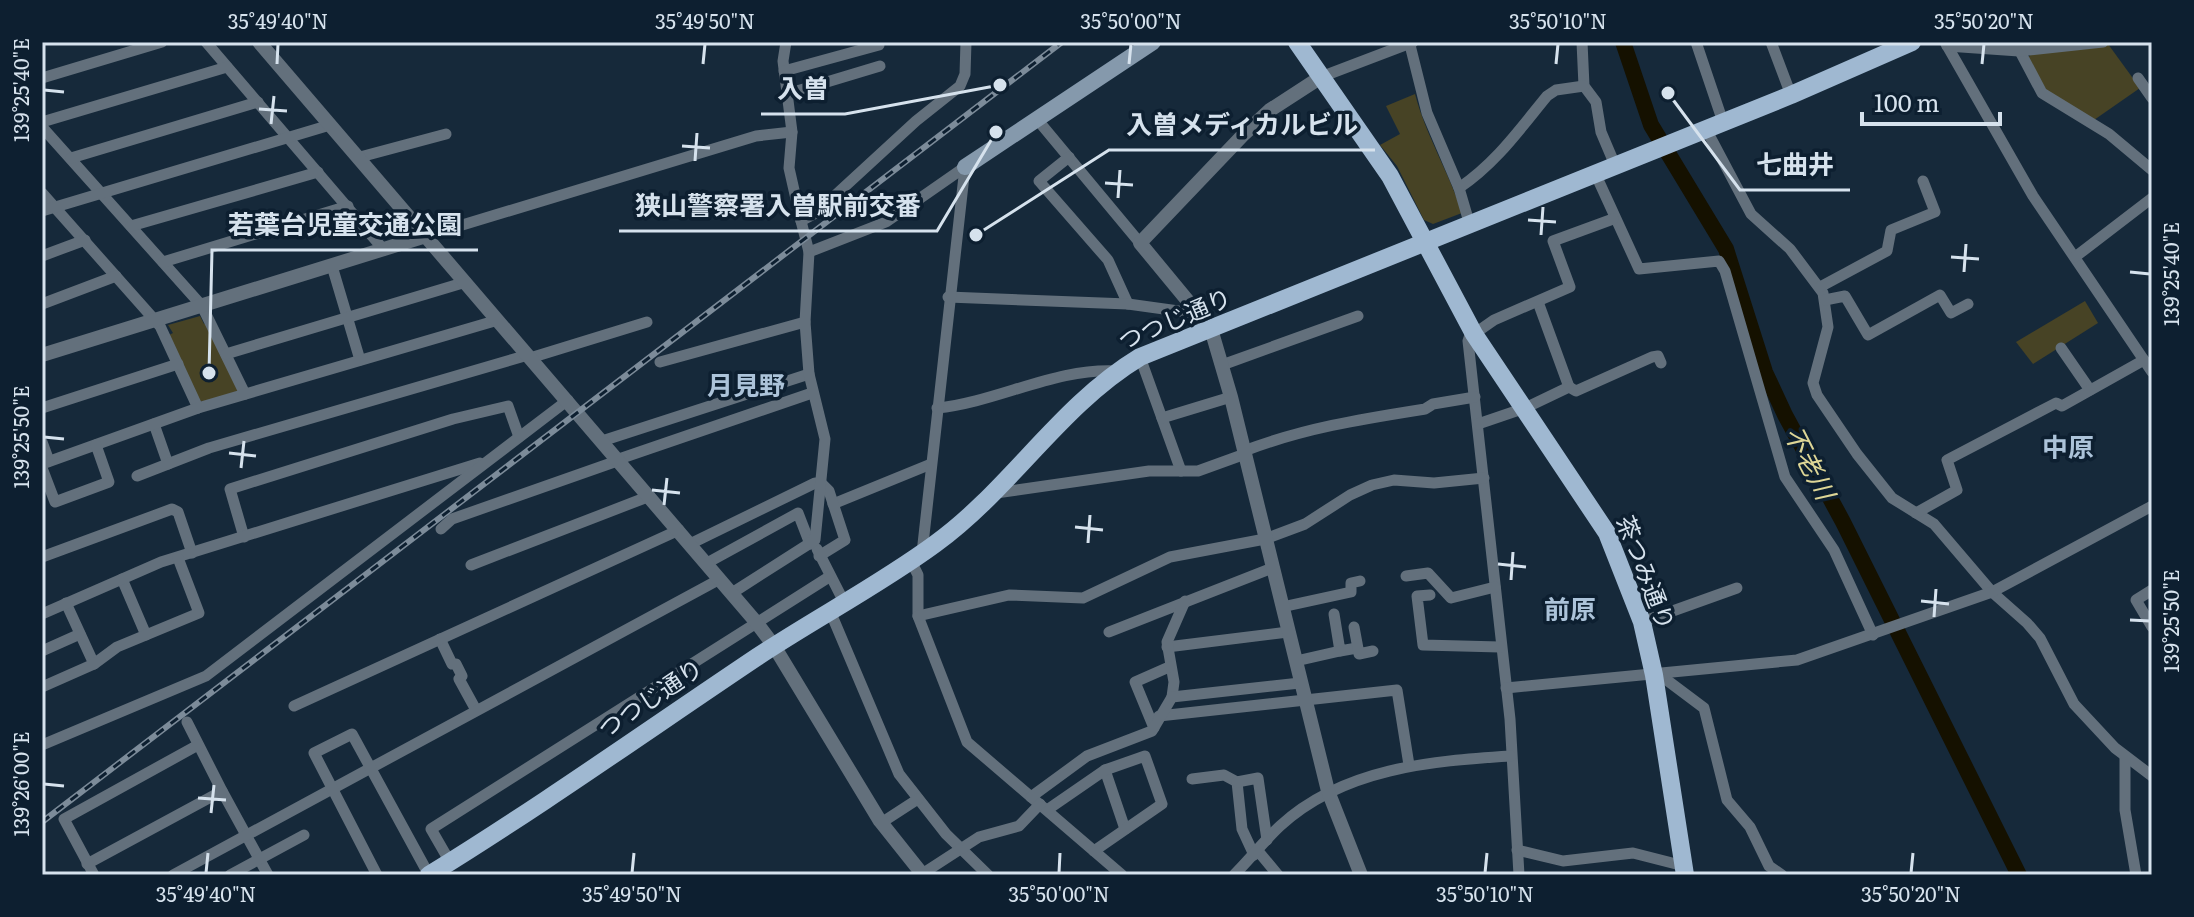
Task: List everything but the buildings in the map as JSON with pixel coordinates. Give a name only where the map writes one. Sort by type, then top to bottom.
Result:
[{"type":"main road","points":[[965,167],[1153,42]]},
{"type":"main road","name":"茶つみ通り","points":[[1297,42],[1390,176],[1473,331],[1607,533],[1642,622],[1657,675],[1684,870]]},
{"type":"main road","name":"つつじ通り","points":[[429,875],[774,646],[916,557],[996,493],[1065,415],[1140,357],[1424,240],[1791,95],[1912,42]]},
{"type":"street","points":[[42,78],[162,42]]},
{"type":"street","points":[[206,42],[384,250]]},
{"type":"street","points":[[259,42],[756,622],[774,646],[881,823],[922,874],[979,837],[1019,826],[1087,756],[1154,728],[1172,697],[1174,682],[1167,647],[1185,601]]},
{"type":"street","points":[[732,593],[812,542],[822,484],[825,439],[812,393],[805,322],[809,252],[789,168],[792,132],[784,71],[786,42]]},
{"type":"street","points":[[801,221],[816,213],[916,121],[960,86],[965,74],[966,42]]},
{"type":"street","points":[[1582,42],[1584,86],[1596,102],[1601,132],[1615,165]]},
{"type":"street","points":[[1696,42],[1714,125],[1751,214],[1790,249],[1820,287],[1825,300],[1828,327],[1813,374],[1817,395],[1874,478],[1892,498],[1934,524],[1992,592],[2040,638],[2074,704],[2125,758],[2152,776]]},
{"type":"street","points":[[1771,42],[1791,95]]},
{"type":"street","points":[[2103,42],[2017,46],[1946,44],[1985,117],[2152,372]]},
{"type":"street","points":[[1140,243],[1253,126],[1321,77],[1411,44],[1427,113],[1459,188],[1469,222]]},
{"type":"street","points":[[784,71],[879,45]]},
{"type":"street","points":[[2017,46],[2042,93],[2104,130],[2151,168]]},
{"type":"street","points":[[787,94],[880,66]]},
{"type":"street","points":[[227,67],[42,125],[202,306],[245,394]]},
{"type":"street","points":[[2138,78],[2152,98]]},
{"type":"street","points":[[1459,188],[1494,161],[1547,96],[1556,90],[1584,86]]},
{"type":"street","points":[[71,158],[258,102]]},
{"type":"street","points":[[1036,118],[1211,329],[1231,397],[1328,791],[1361,875]]},
{"type":"street","points":[[42,211],[330,125]]},
{"type":"street","points":[[42,355],[756,136],[792,132]]},
{"type":"street","points":[[360,157],[446,134]]},
{"type":"street","points":[[1069,157],[1039,181],[1108,260],[1128,304]]},
{"type":"street","points":[[809,252],[886,222],[965,167]]},
{"type":"street","points":[[965,167],[931,464],[916,557],[918,616],[967,742],[1122,875]]},
{"type":"street","points":[[131,226],[318,172]]},
{"type":"street","points":[[1595,173],[1613,219],[1639,269],[1719,261],[1757,370],[1785,477],[1834,550],[1879,634]]},
{"type":"street","points":[[1820,287],[1887,251],[1891,230],[1935,212],[1923,181]]},
{"type":"street","points":[[42,193],[155,320],[198,408]]},
{"type":"street","points":[[2075,257],[2152,198]]},
{"type":"street","points":[[163,262],[348,206]]},
{"type":"street","points":[[1519,875],[1506,688],[1468,341],[1473,331],[1570,287],[1553,241],[1613,219]]},
{"type":"street","points":[[42,256],[85,240]]},
{"type":"street","points":[[332,266],[360,360]]},
{"type":"street","points":[[42,304],[116,276]]},
{"type":"street","points":[[226,354],[466,282]]},
{"type":"street","points":[[1825,300],[1845,296],[1868,335],[1940,295],[1951,313],[1968,304]]},
{"type":"street","points":[[948,297],[1128,304],[1200,314]]},
{"type":"street","points":[[1538,302],[1569,387],[1576,391],[1652,357],[1658,356],[1661,363]]},
{"type":"street","points":[[1222,365],[1358,316]]},
{"type":"street","points":[[44,464],[198,408],[498,320]]},
{"type":"street","points":[[137,476],[209,448],[647,322]]},
{"type":"street","points":[[660,362],[805,322]]},
{"type":"street","points":[[2061,348],[2090,390]]},
{"type":"street","points":[[1140,357],[1181,471]]},
{"type":"street","points":[[1916,513],[1957,490],[1947,460],[2056,403],[2062,406],[2144,360]]},
{"type":"street","points":[[42,408],[178,364]]},
{"type":"street","points":[[937,408],[965,405],[1020,387],[1092,371],[1118,371]]},
{"type":"street","points":[[602,441],[809,374]]},
{"type":"street","points":[[1478,424],[1525,408],[1569,387]]},
{"type":"street","points":[[441,529],[452,519],[812,393]]},
{"type":"street","points":[[1162,418],[1231,397]]},
{"type":"street","points":[[996,493],[1149,471],[1216,466],[1291,433],[1475,397]]},
{"type":"street","points":[[42,745],[206,676],[568,400]]},
{"type":"street","points":[[244,537],[230,489],[453,419],[508,406],[519,437]]},
{"type":"street","points":[[154,424],[168,464]]},
{"type":"street","points":[[42,442],[44,464],[55,502],[109,482],[96,445]]},
{"type":"street","points":[[42,614],[192,553],[484,462]]},
{"type":"street","points":[[833,504],[931,464]]},
{"type":"street","points":[[918,616],[1009,595],[1083,598],[1170,557],[1265,539],[1305,524],[1350,495],[1372,485],[1394,480],[1434,483],[1484,478]]},
{"type":"street","points":[[690,544],[815,483],[822,484]]},
{"type":"street","points":[[819,556],[845,540],[833,504],[822,484]]},
{"type":"street","points":[[471,565],[650,496]]},
{"type":"street","points":[[1506,688],[1775,665],[1879,634],[1992,592],[2152,506]]},
{"type":"street","points":[[42,557],[172,509],[178,512],[192,553]]},
{"type":"street","points":[[707,563],[798,513],[829,577],[885,747],[918,799],[961,850],[988,875]]},
{"type":"street","points":[[294,706],[679,530]]},
{"type":"street","points":[[42,687],[94,664],[117,647],[199,613],[178,558]]},
{"type":"street","points":[[1109,632],[1272,568]]},
{"type":"street","points":[[1406,576],[1428,573],[1451,598],[1495,587]]},
{"type":"street","points":[[450,862],[431,829],[829,577]]},
{"type":"street","points":[[122,579],[146,635]]},
{"type":"street","points":[[178,874],[720,579]]},
{"type":"street","points":[[1282,607],[1351,592],[1351,583],[1360,581]]},
{"type":"street","points":[[1642,622],[1737,588]]},
{"type":"street","points":[[2152,590],[2136,600],[2152,627]]},
{"type":"street","points":[[1430,595],[1417,596],[1423,645],[1500,647]]},
{"type":"street","points":[[66,603],[94,664]]},
{"type":"street","points":[[1334,614],[1340,651]]},
{"type":"street","points":[[1354,627],[1359,654],[1373,651]]},
{"type":"street","points":[[1167,647],[1288,632]]},
{"type":"street","points":[[42,651],[80,634]]},
{"type":"street","points":[[440,639],[452,664],[456,664],[462,676],[459,679],[476,710]]},
{"type":"street","points":[[1296,661],[1357,648]]},
{"type":"street","points":[[1154,728],[1135,682],[1169,667]]},
{"type":"street","points":[[1657,675],[1704,708],[1721,786],[1736,812],[1750,827],[1763,858],[1782,875]]},
{"type":"street","points":[[1172,697],[1300,683]]},
{"type":"street","points":[[1159,716],[1397,690],[1409,765]]},
{"type":"street","points":[[187,722],[268,875]]},
{"type":"street","points":[[377,875],[314,753],[352,734],[429,875]]},
{"type":"street","points":[[94,875],[64,819],[198,745]]},
{"type":"street","points":[[1039,804],[1105,770],[1145,756],[1162,804],[1094,851]]},
{"type":"street","points":[[1234,875],[1282,824],[1328,791],[1409,765],[1511,756]]},
{"type":"street","points":[[2125,758],[2126,820],[2136,875]]},
{"type":"street","points":[[1105,770],[1125,829]]},
{"type":"street","points":[[1192,779],[1224,775],[1237,782],[1258,778],[1267,840]]},
{"type":"street","points":[[1237,782],[1242,829],[1256,853],[1278,875]]},
{"type":"street","points":[[87,864],[222,791]]},
{"type":"street","points":[[881,823],[918,799]]},
{"type":"street","points":[[230,875],[304,835]]},
{"type":"street","points":[[1517,850],[1563,861],[1633,853],[1684,870]]},
{"type":"shaded area","points":[[2108,44],[2140,88],[2094,120],[2047,92],[2028,58],[2031,54]]},
{"type":"shaded area","points":[[1415,94],[1462,213],[1433,224],[1424,220],[1397,166],[1380,145],[1400,134],[1386,106]]},
{"type":"shaded area","points":[[2085,301],[2098,323],[2033,364],[2016,342]]},
{"type":"shaded area","points":[[200,316],[204,324],[207,323],[238,391],[204,402],[199,401],[169,335],[173,333],[168,325]]},
{"type":"waterway","name":"不老川","points":[[1623,42],[1651,125],[1726,249],[1765,372],[1785,415],[1843,522],[2019,875]]},
{"type":"railway","points":[[42,822],[1062,42]]},
{"type":"place","name":"入曽","points":[[1000,85]]},
{"type":"place","name":"七曲井","points":[[1668,93]]},
{"type":"place","name":"狭山警察署入曽駅前交番","points":[[996,132]]},
{"type":"place","name":"入曽メディカルビル","points":[[976,235]]},
{"type":"place","name":"若葉台児童交通公園","points":[[209,373]]},
{"type":"district","name":"月見野","points":[[746,386]]},
{"type":"district","name":"中原","points":[[2068,448]]},
{"type":"district","name":"前原","points":[[1570,610]]}]
